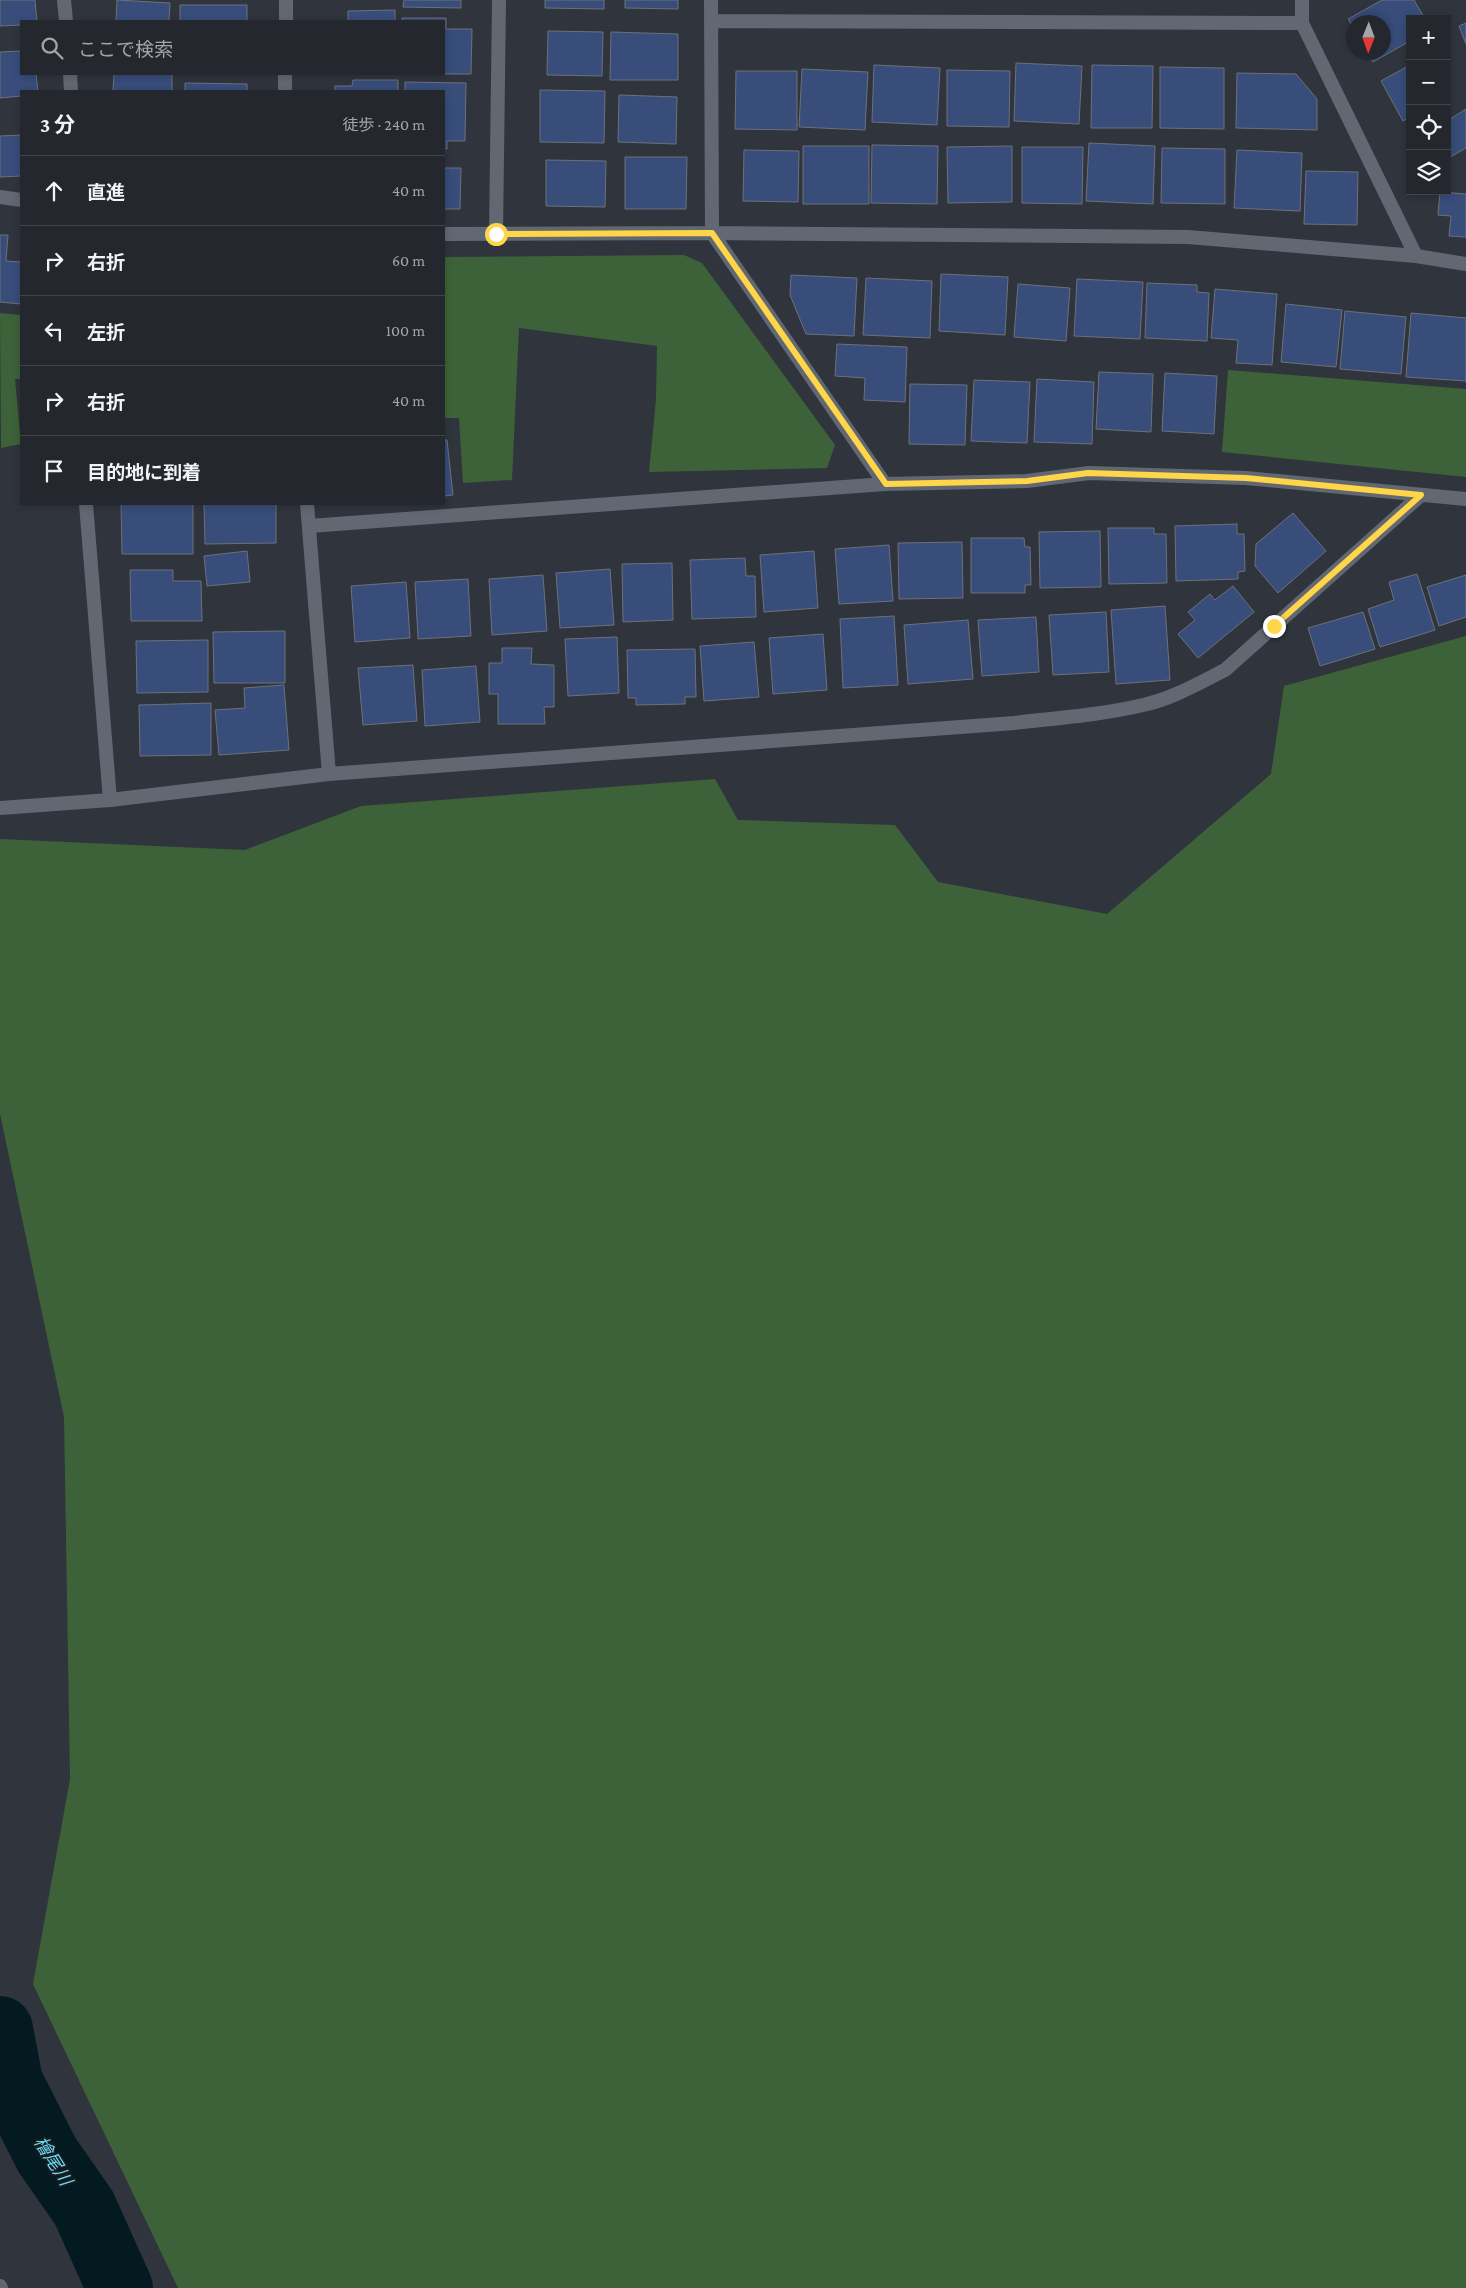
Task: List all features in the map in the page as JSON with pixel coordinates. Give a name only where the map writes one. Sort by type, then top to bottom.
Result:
[{"type":"street","points":[[64,0],[66,20]]},
{"type":"street","points":[[286,0],[286,20]]},
{"type":"street","points":[[496,234],[499,0]]},
{"type":"street","points":[[712,0],[712,233],[886,484]]},
{"type":"street","points":[[1302,0],[1302,23],[1416,256]]},
{"type":"street","points":[[712,21],[1302,23]]},
{"type":"street","points":[[70,75],[71,90]]},
{"type":"street","points":[[285,90],[286,75]]},
{"type":"street","points":[[0,197],[20,200]]},
{"type":"street","points":[[445,234],[712,233],[1188,237],[1416,256],[1466,264]]},
{"type":"street","points":[[309,526],[886,484],[1027,481],[1088,473],[1246,478],[1466,499]]},
{"type":"street","points":[[0,808],[110,800],[329,774],[1014,723],[1083,716],[1145,705],[1186,690],[1224,670],[1421,495]]},
{"type":"street","points":[[86,505],[110,800]]},
{"type":"street","points":[[307,505],[329,774]]},
{"type":"green space","points":[[684,255],[702,263],[835,445],[827,468],[649,472],[656,399],[657,346],[519,328],[512,480],[463,483],[459,418],[445,418],[445,257]]},
{"type":"green space","points":[[0,313],[20,315],[20,379],[15,379],[20,444],[1,448]]},
{"type":"green space","points":[[1228,370],[1466,389],[1466,477],[1222,452]]},
{"type":"green space","points":[[1466,636],[1466,2288],[178,2288],[33,1984],[70,1779],[64,1417],[0,1114],[0,839],[245,850],[361,806],[715,779],[738,820],[895,825],[938,882],[1107,914],[1271,774],[1284,686]]},
{"type":"building","points":[[0,0],[35,0],[37,20],[20,20],[20,25],[0,26]]},
{"type":"building","points":[[117,0],[170,3],[169,20],[116,20]]},
{"type":"building","points":[[404,0],[461,0],[461,8],[403,7]]},
{"type":"building","points":[[545,0],[604,0],[604,9],[545,8]]},
{"type":"building","points":[[625,0],[678,0],[678,9],[625,8]]},
{"type":"building","points":[[1382,0],[1414,0],[1423,15],[1406,15],[1406,43],[1391,52],[1391,15],[1355,15]]},
{"type":"building","points":[[180,5],[247,5],[247,20],[180,20]]},
{"type":"building","points":[[395,10],[395,20],[348,20],[348,11]]},
{"type":"building","points":[[402,18],[446,18],[446,29],[472,29],[471,74],[445,74],[445,20],[402,20]]},
{"type":"building","points":[[1466,23],[1466,44],[1459,26]]},
{"type":"building","points":[[548,31],[603,32],[602,76],[547,75]]},
{"type":"building","points":[[611,32],[678,34],[678,80],[610,80]]},
{"type":"building","points":[[20,51],[20,75],[36,75],[38,90],[20,90],[20,96],[0,98],[0,52]]},
{"type":"building","points":[[1016,63],[1082,66],[1079,124],[1014,121]]},
{"type":"building","points":[[874,65],[940,68],[937,125],[872,122]]},
{"type":"building","points":[[1092,65],[1153,66],[1152,128],[1091,128]]},
{"type":"building","points":[[1160,67],[1224,68],[1224,129],[1160,128]]},
{"type":"building","points":[[1406,67],[1406,119],[1403,121],[1381,81]]},
{"type":"building","points":[[802,69],[868,72],[865,130],[799,127]]},
{"type":"building","points":[[947,70],[1010,71],[1009,127],[947,126]]},
{"type":"building","points":[[736,71],[797,71],[797,130],[735,129]]},
{"type":"building","points":[[1237,73],[1296,74],[1317,99],[1317,130],[1236,128]]},
{"type":"building","points":[[114,75],[172,75],[172,90],[113,90]]},
{"type":"building","points":[[353,80],[398,80],[398,90],[335,90],[335,86],[352,86]]},
{"type":"building","points":[[405,82],[466,83],[465,141],[447,141],[447,149],[445,149],[445,90],[405,90]]},
{"type":"building","points":[[185,83],[247,84],[247,90],[185,90]]},
{"type":"building","points":[[540,90],[605,91],[604,143],[540,142]]},
{"type":"building","points":[[619,95],[677,97],[676,144],[618,142]]},
{"type":"building","points":[[1466,109],[1466,148],[1451,157],[1451,150],[1451,118]]},
{"type":"building","points":[[20,135],[20,176],[0,177],[0,136]]},
{"type":"building","points":[[1089,143],[1155,146],[1153,204],[1086,201]]},
{"type":"building","points":[[872,145],[938,146],[937,204],[871,203]]},
{"type":"building","points":[[803,146],[869,146],[869,204],[803,204]]},
{"type":"building","points":[[1012,146],[1012,202],[948,203],[947,147]]},
{"type":"building","points":[[1022,147],[1083,147],[1082,204],[1022,203]]},
{"type":"building","points":[[1162,148],[1225,149],[1225,204],[1161,203]]},
{"type":"building","points":[[744,150],[799,151],[798,202],[743,201]]},
{"type":"building","points":[[1237,150],[1302,153],[1300,211],[1234,208]]},
{"type":"building","points":[[625,157],[687,157],[686,209],[625,209]]},
{"type":"building","points":[[546,160],[606,161],[605,207],[546,206]]},
{"type":"building","points":[[445,168],[461,168],[460,209],[445,209]]},
{"type":"building","points":[[1306,171],[1358,172],[1357,225],[1304,224]]},
{"type":"building","points":[[1451,193],[1466,194],[1466,237],[1449,236],[1451,216],[1438,215],[1440,195],[1451,195]]},
{"type":"building","points":[[0,235],[8,235],[6,261],[20,262],[20,304],[0,302]]},
{"type":"building","points":[[941,274],[1008,277],[1005,335],[939,331]]},
{"type":"building","points":[[791,275],[857,278],[854,336],[806,334],[790,295]]},
{"type":"building","points":[[866,278],[932,281],[930,338],[863,335]]},
{"type":"building","points":[[1077,279],[1143,282],[1140,339],[1074,336]]},
{"type":"building","points":[[1147,283],[1197,285],[1197,292],[1209,293],[1207,341],[1145,338]]},
{"type":"building","points":[[1018,284],[1070,288],[1066,341],[1014,337]]},
{"type":"building","points":[[1215,289],[1277,294],[1272,365],[1236,363],[1238,340],[1211,338]]},
{"type":"building","points":[[1286,304],[1342,310],[1336,367],[1281,362]]},
{"type":"building","points":[[1345,311],[1406,317],[1401,374],[1340,369]]},
{"type":"building","points":[[1411,313],[1466,318],[1466,381],[1406,377]]},
{"type":"building","points":[[837,344],[907,347],[905,402],[864,400],[865,378],[835,376]]},
{"type":"building","points":[[1099,372],[1153,374],[1151,432],[1096,429]]},
{"type":"building","points":[[1165,373],[1217,376],[1214,434],[1162,431]]},
{"type":"building","points":[[1037,379],[1094,382],[1092,444],[1034,442]]},
{"type":"building","points":[[974,380],[1030,382],[1027,443],[971,441]]},
{"type":"building","points":[[910,384],[967,385],[965,445],[909,444]]},
{"type":"building","points":[[445,440],[447,440],[453,495],[445,496]]},
{"type":"building","points":[[121,505],[193,505],[193,554],[122,554]]},
{"type":"building","points":[[204,505],[276,505],[276,543],[205,544]]},
{"type":"building","points":[[1293,513],[1326,551],[1278,593],[1255,566],[1256,544]]},
{"type":"building","points":[[1237,524],[1237,534],[1244,534],[1245,571],[1238,572],[1238,579],[1176,581],[1175,526]]},
{"type":"building","points":[[1108,528],[1154,528],[1154,534],[1166,534],[1167,583],[1109,584]]},
{"type":"building","points":[[1100,531],[1101,587],[1040,588],[1039,532]]},
{"type":"building","points":[[971,538],[1024,538],[1025,547],[1030,547],[1031,585],[1025,585],[1025,593],[971,593]]},
{"type":"building","points":[[962,542],[963,598],[899,599],[898,543]]},
{"type":"building","points":[[889,545],[893,601],[839,604],[835,549]]},
{"type":"building","points":[[247,551],[250,582],[207,586],[204,556]]},
{"type":"building","points":[[814,551],[818,608],[764,612],[760,555]]},
{"type":"building","points":[[745,558],[746,576],[755,576],[756,617],[692,619],[690,560]]},
{"type":"building","points":[[672,563],[673,620],[623,622],[622,564]]},
{"type":"building","points":[[610,569],[614,625],[560,628],[556,573]]},
{"type":"building","points":[[130,570],[173,570],[173,581],[201,581],[202,621],[131,621]]},
{"type":"building","points":[[1417,574],[1435,630],[1380,647],[1368,609],[1394,600],[1389,582]]},
{"type":"building","points":[[543,575],[547,631],[492,635],[489,579]]},
{"type":"building","points":[[1466,575],[1466,617],[1439,626],[1427,587]]},
{"type":"building","points":[[468,579],[471,636],[418,639],[415,582]]},
{"type":"building","points":[[406,582],[410,638],[355,642],[351,586]]},
{"type":"building","points":[[1233,586],[1254,612],[1198,658],[1178,634],[1195,620],[1188,612],[1210,594],[1215,600]]},
{"type":"building","points":[[1165,606],[1170,680],[1116,684],[1111,610]]},
{"type":"building","points":[[1106,612],[1109,672],[1053,675],[1049,615]]},
{"type":"building","points":[[1363,612],[1375,649],[1320,666],[1308,628]]},
{"type":"building","points":[[894,616],[898,685],[843,688],[840,619]]},
{"type":"building","points":[[1036,617],[1039,672],[982,676],[978,620]]},
{"type":"building","points":[[968,620],[973,679],[908,684],[904,625]]},
{"type":"building","points":[[285,631],[285,683],[214,683],[213,632]]},
{"type":"building","points":[[823,634],[827,690],[773,694],[769,638]]},
{"type":"building","points":[[617,637],[619,693],[568,696],[565,639]]},
{"type":"building","points":[[208,640],[208,692],[137,693],[136,641]]},
{"type":"building","points":[[754,642],[759,697],[704,701],[700,646]]},
{"type":"building","points":[[502,648],[532,648],[531,664],[554,665],[554,707],[544,707],[545,724],[498,724],[498,694],[489,694],[489,663],[502,663]]},
{"type":"building","points":[[695,649],[696,697],[685,697],[685,704],[636,705],[636,698],[628,698],[627,650]]},
{"type":"building","points":[[413,665],[417,721],[363,725],[358,668]]},
{"type":"building","points":[[476,666],[480,722],[425,726],[422,670]]},
{"type":"building","points":[[284,685],[289,750],[219,755],[215,710],[245,708],[244,688]]},
{"type":"building","points":[[211,703],[211,755],[140,756],[139,705]]},
{"type":"waterway","name":"檜尾川","points":[[0,2029],[10,2082],[47,2155],[84,2208],[120,2288]]},
{"type":"route","points":[[496,234],[712,233],[886,484],[1027,481],[1088,473],[1246,478],[1421,495],[1274,626]]}]
